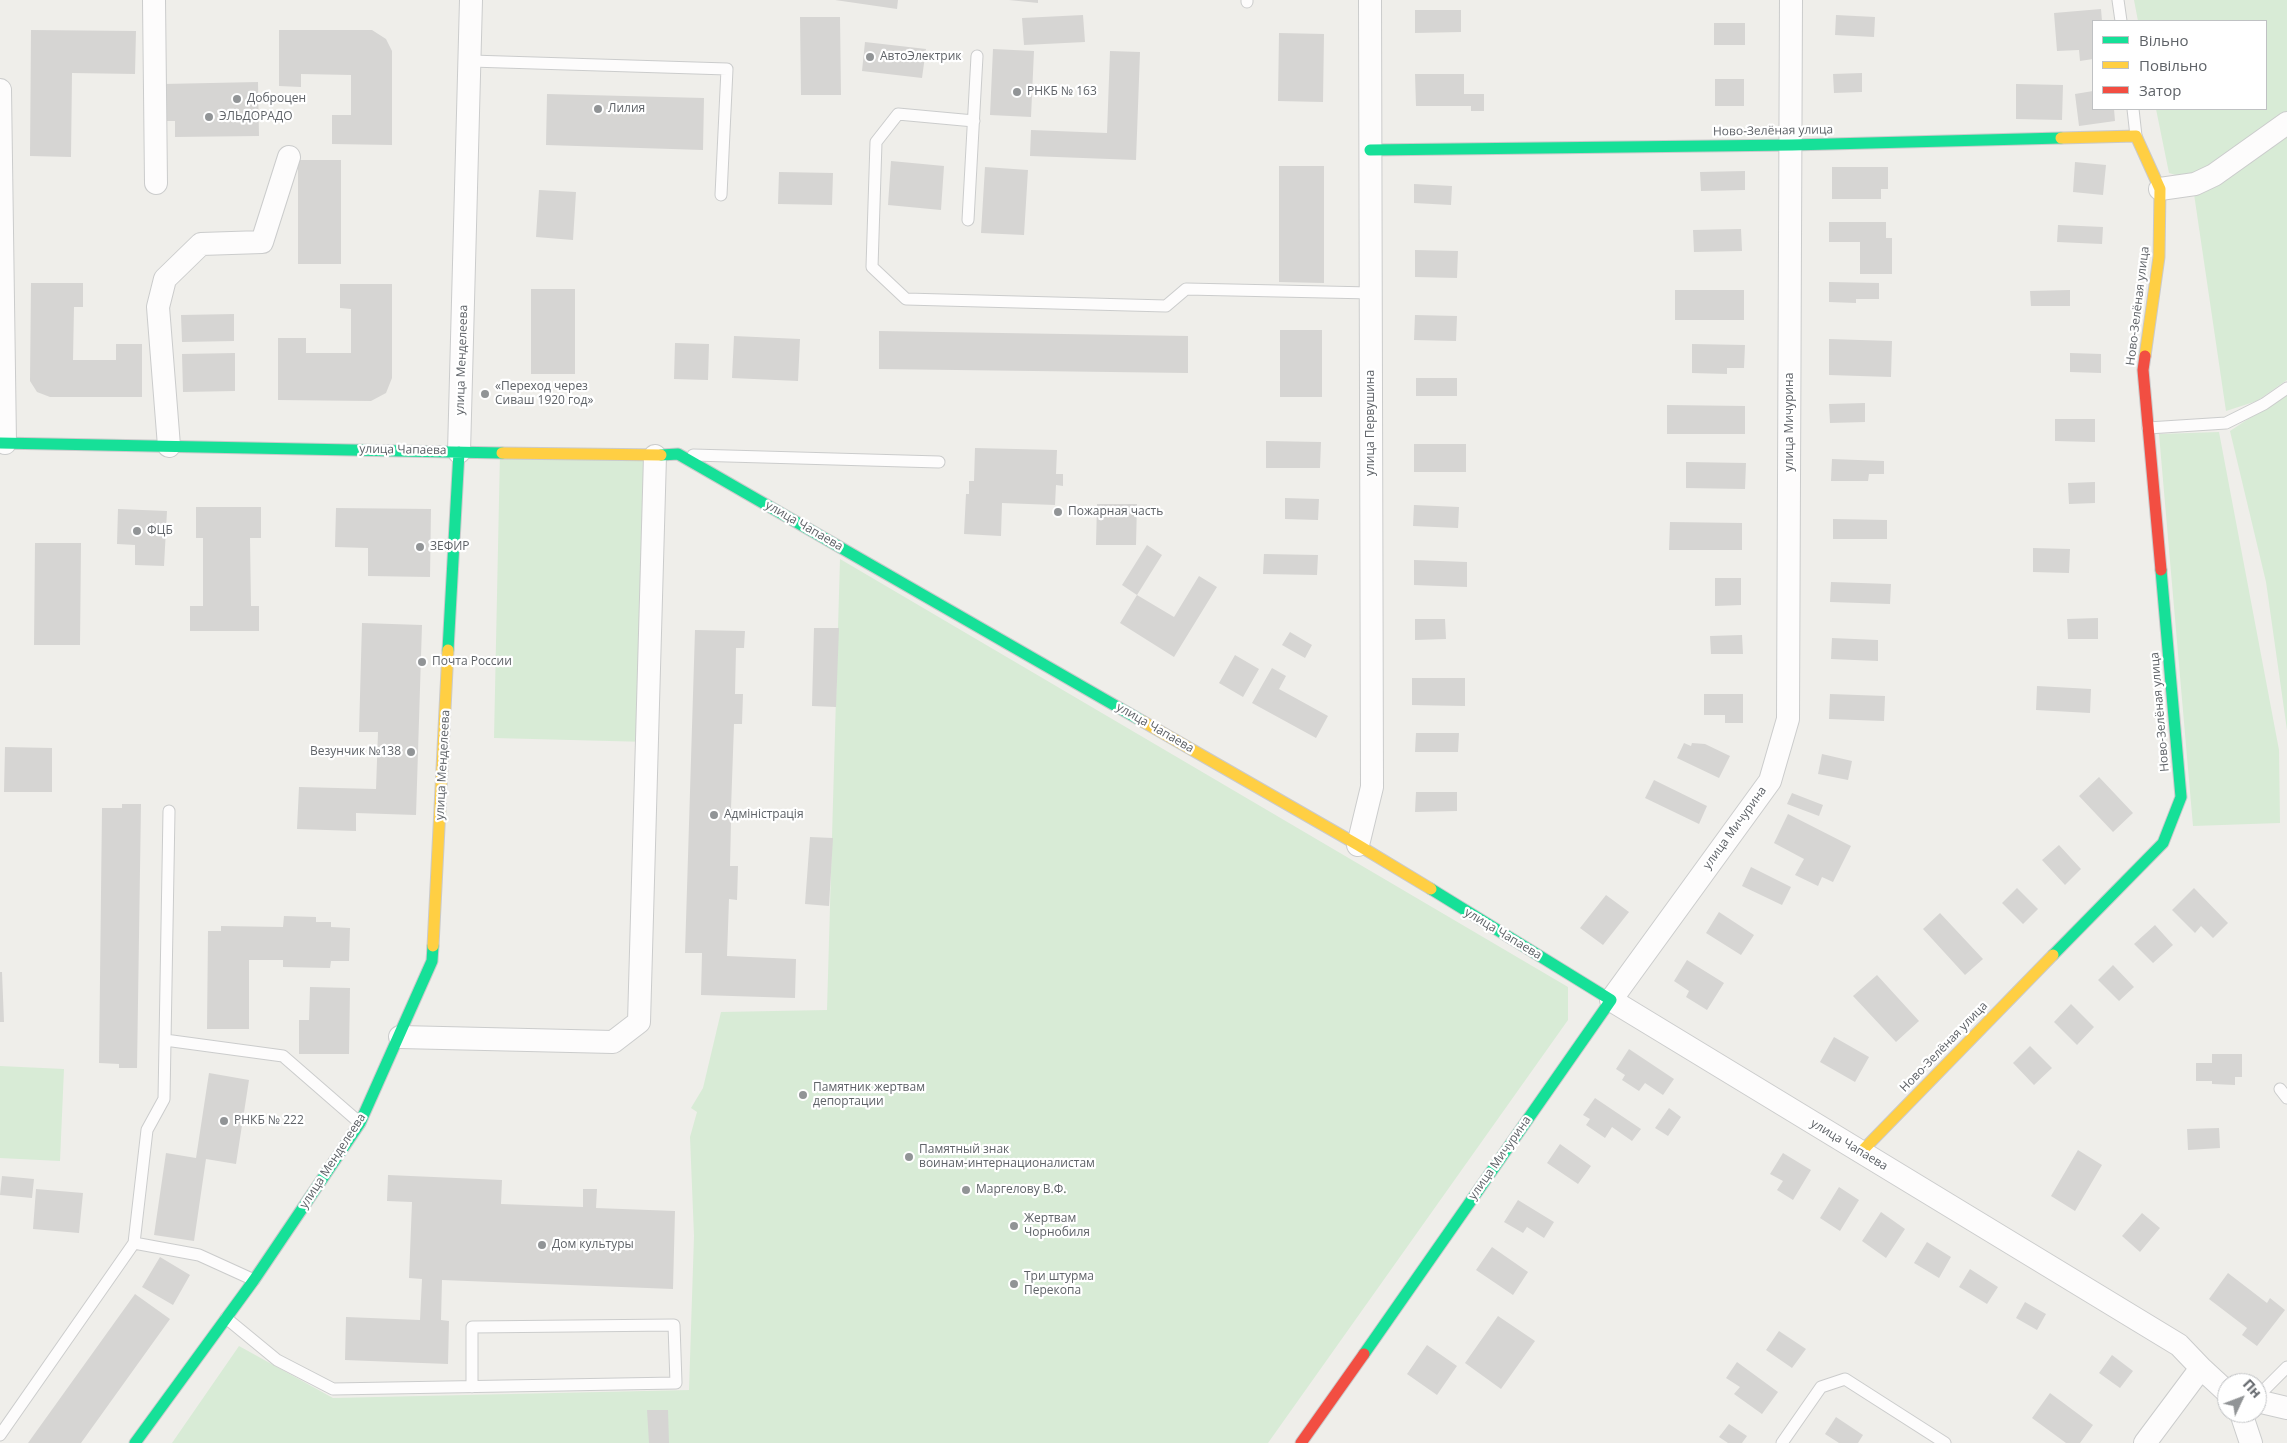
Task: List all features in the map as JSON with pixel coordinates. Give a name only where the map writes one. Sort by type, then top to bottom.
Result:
[{"type":"main road","name":"Ново-Зелёная улица","points":[[1370,150],[1792,145],[2136,136],[2160,190],[2160,257],[2143,370],[2181,797],[2163,844],[1861,1152]]},
{"type":"main road","name":"улица Чапаева","points":[[2,443],[655,456],[678,454],[1358,845],[1611,1000]]},
{"type":"main road","name":"улица Менделеева","points":[[135,1443],[254,1280],[360,1123],[400,1037],[432,961],[460,452]]},
{"type":"main road","name":"улица Мичурина","points":[[1301,1443],[1611,1000]]},
{"type":"street","points":[[154,0],[156,184]]},
{"type":"street","name":"улица Менделеева","points":[[460,452],[471,0]]},
{"type":"street","name":"улица Первушина","points":[[1358,845],[1372,787],[1370,0]]},
{"type":"street","name":"улица Мичурина","points":[[1611,1000],[1770,780],[1788,718],[1792,145],[1791,0]]},
{"type":"street","points":[[0,90],[2,443]]},
{"type":"street","points":[[2160,190],[2195,184],[2214,176],[2287,122]]},
{"type":"street","points":[[169,446],[158,306],[165,279],[201,244],[262,242],[289,157]]},
{"type":"street","points":[[400,1037],[613,1042],[639,1022],[655,456]]},
{"type":"street","name":"улица Чапаева","points":[[1611,1000],[2179,1345],[2217,1383]]},
{"type":"street","points":[[2145,1443],[2201,1368]]},
{"type":"street","points":[[2267,1403],[2287,1408]]},
{"type":"street","points":[[2244,1423],[2251,1443]]},
{"type":"lane","points":[[2118,0],[2120,20]]},
{"type":"lane","points":[[968,220],[977,56]]},
{"type":"lane","points":[[471,61],[727,69],[722,195]]},
{"type":"lane","points":[[2133,110],[2136,136]]},
{"type":"lane","points":[[974,121],[898,114],[876,142],[872,267],[906,299],[1166,306],[1186,289],[1371,293]]},
{"type":"lane","points":[[2148,428],[2226,422],[2264,404],[2287,388]]},
{"type":"lane","points":[[678,454],[939,462]]},
{"type":"lane","points":[[0,1435],[134,1243],[147,1130],[164,1099],[169,811]]},
{"type":"lane","points":[[165,1040],[283,1056],[360,1123]]},
{"type":"lane","points":[[134,1243],[199,1255],[254,1280]]},
{"type":"lane","points":[[226,1318],[277,1360],[333,1389],[472,1387],[676,1384],[674,1325],[472,1327],[472,1387]]},
{"type":"lane","points":[[2267,1387],[2287,1367]]},
{"type":"lane","points":[[1782,1443],[1821,1387],[1845,1379],[1945,1443]]},
{"type":"green space","points":[[2134,0],[2287,0],[2287,116],[2192,180],[2169,173],[2156,110],[2267,110],[2267,20],[2138,20]]},
{"type":"green space","points":[[2287,130],[2287,380],[2257,401],[2226,411],[2194,194]]},
{"type":"green space","points":[[2287,393],[2287,730],[2266,582],[2230,431]]},
{"type":"green space","points":[[2219,432],[2279,750],[2280,823],[2193,826],[2159,434]]},
{"type":"green space","points":[[500,452],[655,456],[648,742],[494,738]]},
{"type":"green space","points":[[840,559],[1568,987],[1568,1020],[1268,1443],[172,1443],[239,1346],[333,1398],[689,1390],[694,1236],[690,1137],[697,1112],[691,1108],[703,1088],[721,1012],[827,1010]]},
{"type":"green space","points":[[0,1066],[64,1069],[60,1161],[0,1158]]},
{"type":"building","points":[[835,0],[898,0],[897,9]]},
{"type":"building","points":[[1009,0],[1038,0],[1038,3]]},
{"type":"building","points":[[2101,9],[2102,20],[2092,20],[2092,59],[2080,61],[2079,50],[2057,51],[2054,13]]},
{"type":"building","points":[[1415,10],[1461,10],[1461,32],[1415,33]]},
{"type":"building","points":[[1083,15],[1085,42],[1024,45],[1022,18]]},
{"type":"building","points":[[1836,15],[1875,17],[1874,37],[1835,35]]},
{"type":"building","points":[[800,17],[840,17],[841,95],[801,95]]},
{"type":"building","points":[[1714,23],[1745,23],[1745,45],[1714,45]]},
{"type":"building","points":[[31,30],[136,31],[135,74],[72,73],[71,157],[30,156]]},
{"type":"building","points":[[279,30],[372,30],[386,39],[392,51],[392,145],[332,144],[332,115],[351,115],[351,75],[301,74],[301,87],[279,86]]},
{"type":"building","points":[[1279,33],[1324,34],[1323,102],[1278,101]]},
{"type":"building","points":[[865,42],[926,49],[922,78],[862,71]]},
{"type":"building","points":[[993,49],[1034,51],[1031,117],[990,115]]},
{"type":"building","points":[[1110,51],[1140,52],[1136,160],[1030,156],[1031,130],[1107,133]]},
{"type":"building","points":[[1862,73],[1862,92],[1834,93],[1833,74]]},
{"type":"building","points":[[1415,74],[1464,74],[1464,94],[1484,94],[1484,111],[1471,111],[1471,106],[1416,106]]},
{"type":"building","points":[[1715,79],[1744,79],[1744,106],[1715,106]]},
{"type":"building","points":[[258,82],[259,136],[175,137],[175,121],[164,121],[163,84]]},
{"type":"building","points":[[2016,84],[2063,85],[2062,120],[2016,119]]},
{"type":"building","points":[[2092,91],[2092,110],[2114,110],[2115,121],[2079,126],[2075,94]]},
{"type":"building","points":[[547,94],[704,98],[703,150],[546,145]]},
{"type":"building","points":[[298,160],[341,160],[341,264],[298,264]]},
{"type":"building","points":[[891,161],[944,166],[941,210],[888,205]]},
{"type":"building","points":[[2075,162],[2106,165],[2103,195],[2073,192]]},
{"type":"building","points":[[1279,166],[1324,166],[1324,283],[1279,282]]},
{"type":"building","points":[[985,167],[1028,170],[1024,235],[981,233]]},
{"type":"building","points":[[1832,167],[1888,167],[1888,189],[1881,189],[1881,199],[1832,199]]},
{"type":"building","points":[[1745,171],[1745,190],[1701,191],[1700,172]]},
{"type":"building","points":[[779,172],[833,173],[832,205],[778,204]]},
{"type":"building","points":[[1414,184],[1452,186],[1451,205],[1414,203]]},
{"type":"building","points":[[539,190],[576,192],[573,240],[536,237]]},
{"type":"building","points":[[1829,222],[1886,222],[1886,238],[1892,238],[1892,274],[1860,274],[1860,242],[1829,242]]},
{"type":"building","points":[[2058,225],[2103,227],[2102,244],[2057,242]]},
{"type":"building","points":[[1741,229],[1742,251],[1694,252],[1693,230]]},
{"type":"building","points":[[1415,250],[1458,251],[1457,278],[1415,277]]},
{"type":"building","points":[[1829,282],[1879,283],[1879,299],[1856,299],[1856,303],[1829,302]]},
{"type":"building","points":[[31,283],[83,283],[83,307],[74,307],[73,360],[116,360],[116,344],[142,344],[142,397],[50,397],[37,392],[30,381]]},
{"type":"building","points":[[340,284],[392,284],[392,378],[386,393],[371,401],[278,400],[278,338],[306,338],[306,353],[351,353],[351,309],[340,308]]},
{"type":"building","points":[[531,289],[575,289],[575,374],[531,374]]},
{"type":"building","points":[[1675,290],[1744,290],[1744,320],[1675,320]]},
{"type":"building","points":[[2070,290],[2070,306],[2031,306],[2030,291]]},
{"type":"building","points":[[234,314],[234,341],[182,342],[181,315]]},
{"type":"building","points":[[1415,315],[1457,316],[1456,341],[1414,340]]},
{"type":"building","points":[[1280,330],[1322,330],[1322,397],[1280,397]]},
{"type":"building","points":[[879,331],[1188,336],[1188,373],[879,369]]},
{"type":"building","points":[[734,336],[800,339],[798,381],[732,378]]},
{"type":"building","points":[[1829,339],[1892,341],[1891,377],[1829,375]]},
{"type":"building","points":[[675,343],[709,344],[708,380],[674,379]]},
{"type":"building","points":[[1692,344],[1745,345],[1744,368],[1727,368],[1727,374],[1692,373]]},
{"type":"building","points":[[235,353],[235,391],[183,392],[182,354]]},
{"type":"building","points":[[2070,353],[2101,354],[2101,373],[2070,372]]},
{"type":"building","points":[[1416,378],[1457,378],[1457,396],[1416,396]]},
{"type":"building","points":[[1865,403],[1865,422],[1830,423],[1829,404]]},
{"type":"building","points":[[1667,405],[1745,406],[1745,434],[1667,434]]},
{"type":"building","points":[[2055,419],[2095,419],[2095,442],[2055,441]]},
{"type":"building","points":[[1266,441],[1321,442],[1320,468],[1266,468]]},
{"type":"building","points":[[1414,444],[1466,444],[1466,472],[1414,472]]},
{"type":"building","points":[[975,448],[1057,450],[1056,474],[1063,474],[1063,486],[1056,485],[1055,505],[1002,503],[1001,536],[964,534],[966,494],[969,494],[969,481],[974,481]]},
{"type":"building","points":[[1832,459],[1884,461],[1884,474],[1869,474],[1868,481],[1831,481]]},
{"type":"building","points":[[1686,462],[1746,463],[1745,489],[1686,488]]},
{"type":"building","points":[[2095,482],[2095,503],[2069,504],[2068,483]]},
{"type":"building","points":[[1285,498],[1319,499],[1318,520],[1285,519]]},
{"type":"building","points":[[1097,504],[1137,504],[1136,545],[1096,545]]},
{"type":"building","points":[[1414,505],[1459,507],[1458,528],[1413,526]]},
{"type":"building","points":[[196,507],[261,507],[261,538],[250,538],[251,606],[259,606],[259,631],[190,631],[190,606],[203,606],[203,538],[196,538]]},
{"type":"building","points":[[336,508],[431,509],[430,577],[368,576],[368,548],[335,547]]},
{"type":"building","points":[[118,509],[167,511],[164,566],[135,565],[135,545],[117,544]]},
{"type":"building","points":[[1833,519],[1887,520],[1887,539],[1833,539]]},
{"type":"building","points":[[1670,522],[1742,523],[1742,550],[1669,550]]},
{"type":"building","points":[[35,543],[81,543],[80,645],[34,645]]},
{"type":"building","points":[[1147,545],[1162,555],[1137,595],[1122,585]]},
{"type":"building","points":[[2033,548],[2070,549],[2069,573],[2033,572]]},
{"type":"building","points":[[1264,554],[1318,555],[1317,575],[1263,574]]},
{"type":"building","points":[[1414,560],[1467,562],[1467,587],[1414,585]]},
{"type":"building","points":[[1199,576],[1217,587],[1174,657],[1120,623],[1137,595],[1174,617]]},
{"type":"building","points":[[1715,578],[1741,578],[1741,605],[1715,606]]},
{"type":"building","points":[[1831,582],[1891,584],[1890,604],[1830,602]]},
{"type":"building","points":[[2098,618],[2098,639],[2068,639],[2067,619]]},
{"type":"building","points":[[1415,619],[1445,619],[1446,639],[1415,640]]},
{"type":"building","points":[[362,623],[422,625],[416,815],[356,813],[356,831],[297,829],[299,787],[376,789],[378,732],[359,732]]},
{"type":"building","points":[[814,628],[839,628],[836,707],[812,706]]},
{"type":"building","name":"Адміністрація","points":[[695,630],[745,631],[744,648],[736,648],[735,694],[743,694],[742,724],[734,724],[731,809],[740,809],[739,822],[731,822],[730,866],[738,866],[737,900],[729,899],[727,956],[796,959],[795,998],[701,995],[702,953],[685,953]]},
{"type":"building","points":[[1290,632],[1312,645],[1305,658],[1282,645]]},
{"type":"building","points":[[1742,635],[1743,654],[1711,654],[1710,636]]},
{"type":"building","points":[[1832,638],[1878,640],[1878,661],[1831,659]]},
{"type":"building","points":[[1235,655],[1259,669],[1243,697],[1219,683]]},
{"type":"building","points":[[1272,668],[1286,676],[1279,689],[1328,716],[1316,738],[1252,703]]},
{"type":"building","points":[[1412,678],[1465,678],[1465,706],[1412,705]]},
{"type":"building","points":[[2037,686],[2091,689],[2090,713],[2036,710]]},
{"type":"building","points":[[1704,694],[1743,694],[1743,723],[1725,723],[1725,715],[1704,715]]},
{"type":"building","points":[[1830,694],[1885,696],[1884,721],[1829,719]]},
{"type":"building","points":[[1416,733],[1459,733],[1458,752],[1415,752]]},
{"type":"building","points":[[1684,743],[1691,746],[1692,743],[1705,744],[1730,756],[1719,778],[1677,758]]},
{"type":"building","points":[[5,747],[52,748],[52,792],[4,792]]},
{"type":"building","points":[[1822,754],[1852,761],[1848,780],[1818,774]]},
{"type":"building","points":[[2099,777],[2133,813],[2113,832],[2079,796]]},
{"type":"building","points":[[1654,780],[1707,806],[1699,824],[1645,798]]},
{"type":"building","points":[[1416,792],[1457,792],[1457,811],[1415,812]]},
{"type":"building","points":[[1792,793],[1823,805],[1819,816],[1787,804]]},
{"type":"building","points":[[122,804],[141,804],[137,1068],[119,1068],[119,1064],[99,1063],[102,808],[122,808]]},
{"type":"building","points":[[1788,814],[1851,846],[1833,882],[1822,877],[1818,886],[1795,875],[1804,859],[1774,843]]},
{"type":"building","points":[[810,837],[833,838],[829,906],[805,904]]},
{"type":"building","points":[[2059,845],[2081,869],[2065,885],[2042,860]]},
{"type":"building","points":[[1751,867],[1791,887],[1782,905],[1742,886]]},
{"type":"building","points":[[2017,888],[2038,909],[2023,924],[2002,903]]},
{"type":"building","points":[[2194,888],[2228,923],[2213,938],[2201,926],[2195,933],[2172,910]]},
{"type":"building","points":[[1606,895],[1629,912],[1603,945],[1580,928]]},
{"type":"building","points":[[1719,912],[1754,935],[1741,955],[1706,933]]},
{"type":"building","points":[[1940,913],[1983,959],[1965,975],[1923,929]]},
{"type":"building","points":[[284,916],[316,917],[316,922],[331,922],[331,927],[350,928],[349,961],[331,961],[330,968],[283,967],[283,960],[249,960],[249,1029],[207,1029],[208,931],[221,931],[221,926],[283,927]]},
{"type":"building","points":[[2155,925],[2173,945],[2153,963],[2134,944]]},
{"type":"building","points":[[1687,960],[1724,983],[1707,1010],[1686,997],[1689,991],[1674,981]]},
{"type":"building","points":[[2113,965],[2134,987],[2119,1001],[2098,980]]},
{"type":"building","points":[[0,972],[2,972],[4,1022],[0,1022]]},
{"type":"building","points":[[1877,975],[1919,1021],[1896,1042],[1853,996]]},
{"type":"building","points":[[310,987],[350,988],[349,1054],[299,1054],[299,1020],[309,1020]]},
{"type":"building","points":[[2071,1004],[2094,1027],[2077,1045],[2054,1022]]},
{"type":"building","points":[[1834,1037],[1869,1057],[1855,1082],[1820,1062]]},
{"type":"building","points":[[2030,1046],[2052,1068],[2034,1085],[2013,1063]]},
{"type":"building","points":[[1629,1049],[1674,1079],[1663,1095],[1645,1083],[1639,1091],[1622,1080],[1625,1075],[1616,1069]]},
{"type":"building","points":[[2212,1054],[2242,1054],[2242,1077],[2235,1077],[2235,1085],[2212,1084],[2212,1081],[2196,1081],[2196,1063],[2212,1063]]},
{"type":"building","points":[[209,1073],[249,1080],[236,1164],[206,1159],[194,1241],[154,1235],[166,1153],[196,1158]]},
{"type":"building","points":[[1595,1098],[1641,1129],[1632,1141],[1612,1127],[1605,1138],[1586,1125],[1590,1119],[1583,1115]]},
{"type":"building","points":[[1669,1108],[1681,1117],[1668,1136],[1655,1128]]},
{"type":"building","points":[[2219,1128],[2220,1148],[2188,1150],[2187,1129]]},
{"type":"building","points":[[1560,1144],[1591,1166],[1578,1184],[1547,1163]]},
{"type":"building","points":[[2078,1150],[2102,1165],[2075,1211],[2051,1196]]},
{"type":"building","points":[[1783,1153],[1811,1170],[1793,1200],[1777,1190],[1783,1181],[1770,1174]]},
{"type":"building","name":"Дом культуры","points":[[388,1175],[502,1180],[501,1204],[583,1207],[583,1189],[597,1189],[596,1208],[675,1211],[673,1289],[442,1280],[441,1320],[449,1321],[448,1364],[345,1360],[346,1317],[420,1320],[422,1279],[409,1278],[412,1202],[387,1201]]},
{"type":"building","points":[[2,1176],[34,1179],[32,1198],[0,1195]]},
{"type":"building","points":[[1839,1187],[1859,1200],[1840,1231],[1820,1218]]},
{"type":"building","points":[[36,1189],[83,1193],[79,1233],[33,1229]]},
{"type":"building","points":[[1518,1200],[1554,1222],[1544,1238],[1527,1227],[1523,1233],[1504,1222]]},
{"type":"building","points":[[1881,1212],[1905,1229],[1886,1258],[1862,1241]]},
{"type":"building","points":[[2142,1213],[2160,1228],[2140,1252],[2122,1236]]},
{"type":"building","points":[[1927,1242],[1951,1257],[1939,1278],[1914,1263]]},
{"type":"building","points":[[1492,1247],[1528,1272],[1513,1295],[1476,1270]]},
{"type":"building","points":[[160,1257],[190,1275],[173,1305],[142,1287]]},
{"type":"building","points":[[1970,1269],[1998,1287],[1987,1304],[1959,1287]]},
{"type":"building","points":[[2228,1273],[2267,1303],[2270,1298],[2285,1310],[2257,1346],[2242,1335],[2247,1328],[2209,1299]]},
{"type":"building","points":[[135,1294],[170,1319],[81,1443],[28,1443]]},
{"type":"building","points":[[2025,1302],[2046,1314],[2037,1330],[2016,1318]]},
{"type":"building","points":[[1498,1316],[1535,1341],[1501,1389],[1465,1363]]},
{"type":"building","points":[[1779,1331],[1806,1349],[1792,1368],[1766,1350]]},
{"type":"building","points":[[1427,1345],[1457,1366],[1437,1395],[1407,1374]]},
{"type":"building","points":[[2112,1355],[2133,1371],[2120,1388],[2099,1373]]},
{"type":"building","points":[[1737,1362],[1778,1392],[1762,1414],[1734,1394],[1740,1387],[1726,1378]]},
{"type":"building","points":[[2050,1393],[2093,1425],[2080,1443],[2066,1443],[2032,1418]]},
{"type":"building","points":[[647,1410],[668,1410],[669,1443],[649,1443]]},
{"type":"building","points":[[1836,1417],[1863,1435],[1858,1443],[1839,1443],[1825,1434]]},
{"type":"building","points":[[1729,1424],[1747,1436],[1742,1443],[1728,1443],[1719,1437]]},
{"type":"traffic: fast","points":[[1370,150],[1792,145],[2061,138]]},
{"type":"traffic: fast","points":[[0,443],[502,453]]},
{"type":"traffic: fast","points":[[448,650],[459,452]]},
{"type":"traffic: fast","points":[[661,455],[678,454],[1142,721]]},
{"type":"traffic: fast","points":[[2053,955],[2163,843],[2181,797],[2161,570]]},
{"type":"traffic: fast","points":[[1364,1354],[1611,1000],[1431,889]]},
{"type":"traffic: fast","points":[[135,1443],[254,1280],[360,1123],[432,961],[433,946]]},
{"type":"traffic: slow","points":[[2061,138],[2136,136],[2160,189],[2159,257],[2145,356]]},
{"type":"traffic: slow","points":[[502,453],[661,455]]},
{"type":"traffic: slow","points":[[433,946],[448,650]]},
{"type":"traffic: slow","points":[[1142,721],[1431,889]]},
{"type":"traffic: slow","points":[[1861,1152],[2053,955]]},
{"type":"traffic: jam","points":[[2145,356],[2143,370],[2161,570]]},
{"type":"traffic: jam","points":[[1301,1443],[1364,1354]]},
{"type":"place","name":"АвтоЭлектрик","points":[[870,57]]},
{"type":"place","name":"РНКБ № 163","points":[[1017,92]]},
{"type":"place","name":"Доброцен","points":[[237,99]]},
{"type":"place","name":"Лилия","points":[[598,109]]},
{"type":"place","name":"ЭЛЬДОРАДО","points":[[209,117]]},
{"type":"place","name":"«Переход через Сиваш 1920 год»","points":[[485,394]]},
{"type":"place","name":"Пожарная часть","points":[[1058,512]]},
{"type":"place","name":"ФЦБ","points":[[137,531]]},
{"type":"place","name":"ЗЕФИР","points":[[420,547]]},
{"type":"place","name":"Почта России","points":[[422,662]]},
{"type":"place","name":"Везунчик №138","points":[[411,752]]},
{"type":"place","name":"Адміністрація","points":[[714,815]]},
{"type":"place","name":"Памятник жертвам депортации","points":[[803,1095]]},
{"type":"place","name":"РНКБ № 222","points":[[224,1121]]},
{"type":"place","name":"Памятный знак воинам-интернационалистам","points":[[909,1157]]},
{"type":"place","name":"Маргелову В.Ф.","points":[[966,1190]]},
{"type":"place","name":"Жертвам Чорнобиля","points":[[1014,1226]]},
{"type":"place","name":"Дом культуры","points":[[542,1245]]},
{"type":"place","name":"Три штурма Перекопа","points":[[1014,1284]]}]
